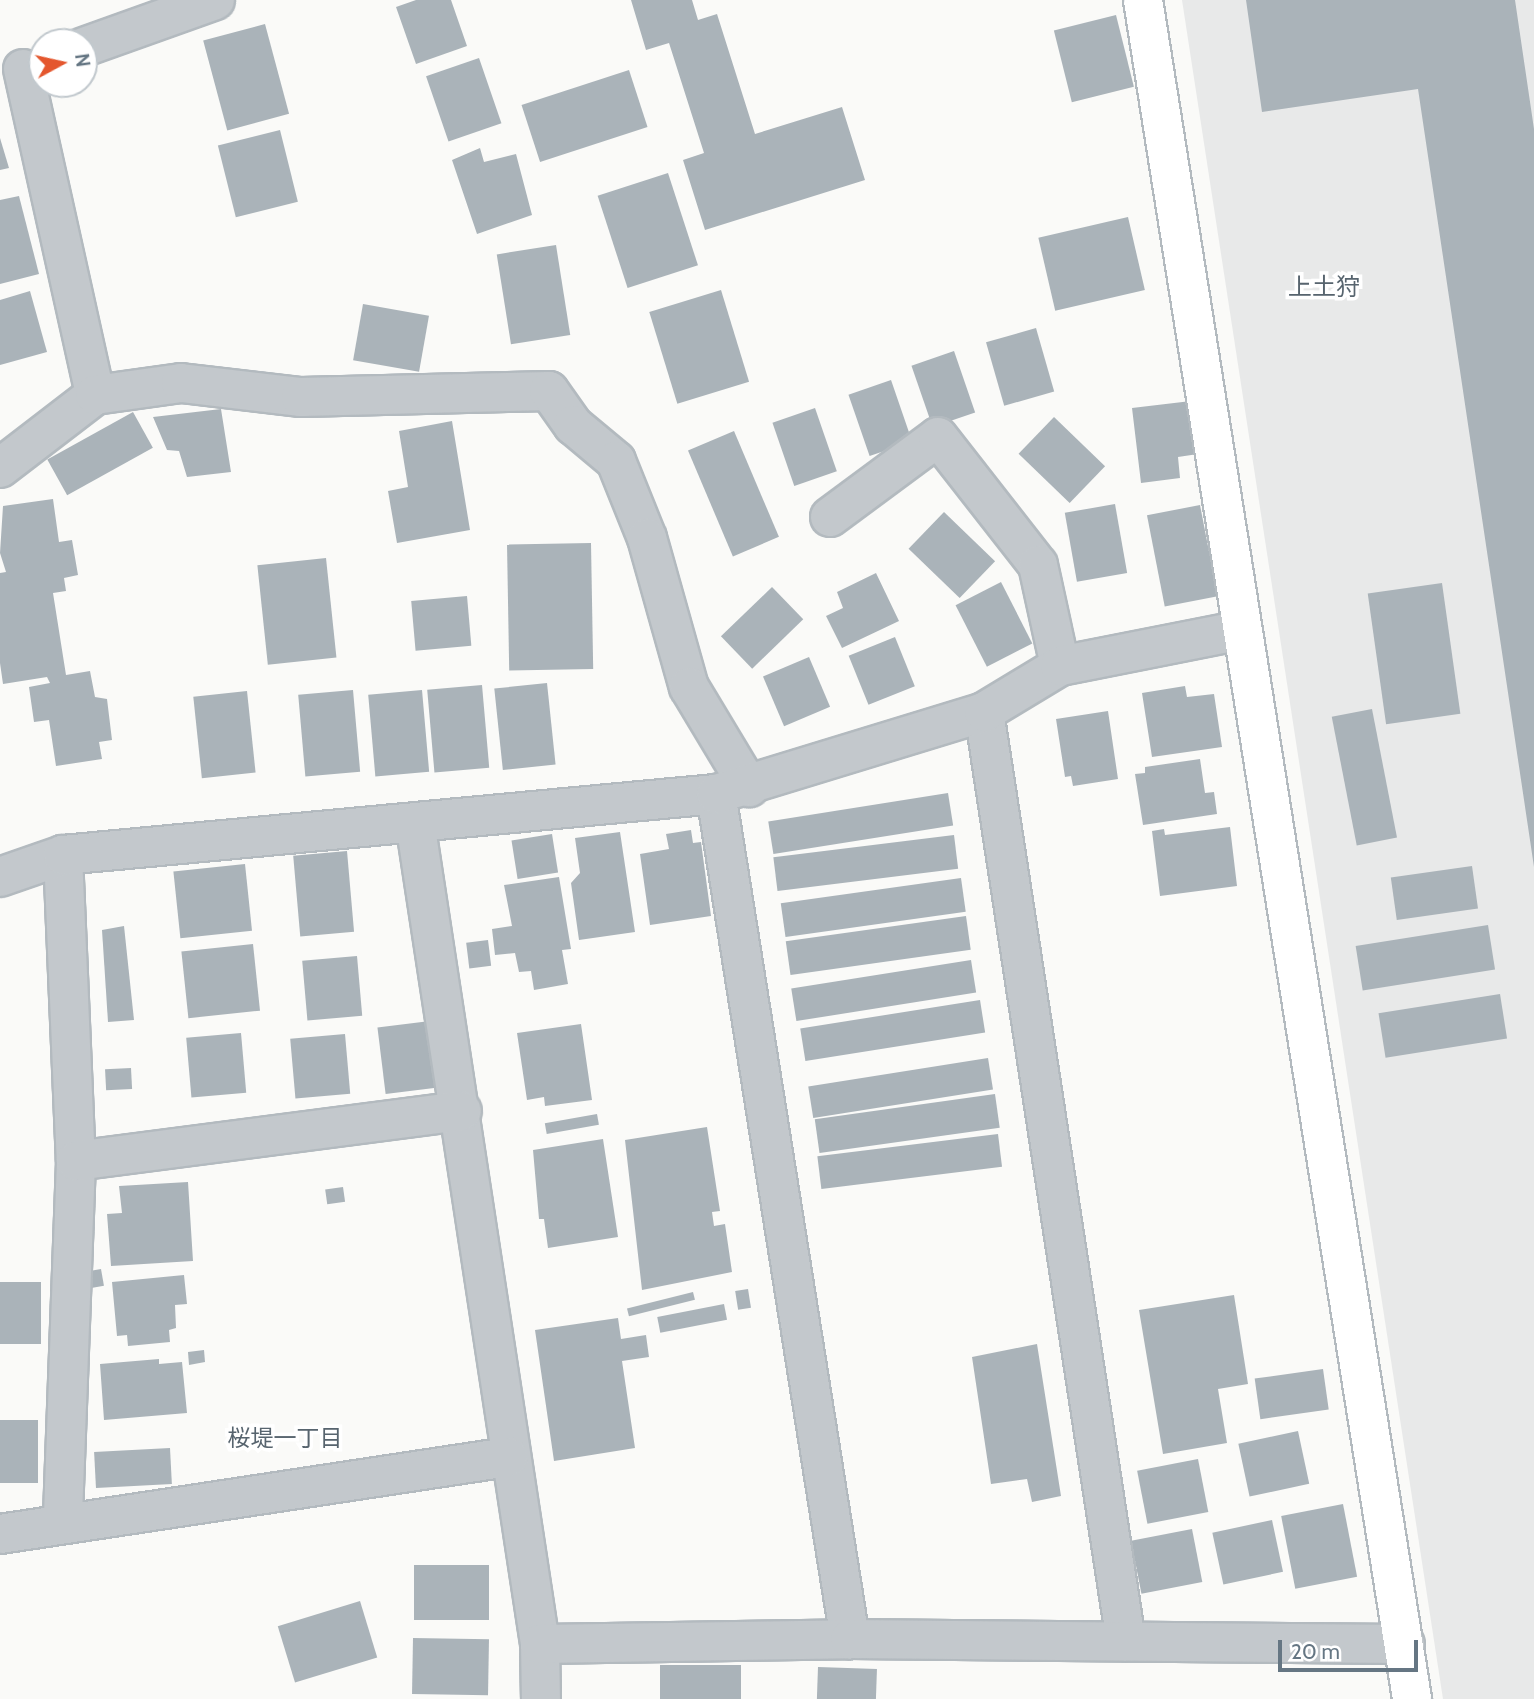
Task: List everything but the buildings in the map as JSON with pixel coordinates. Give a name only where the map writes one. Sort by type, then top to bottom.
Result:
[{"type":"street","points":[[98,42],[215,0]]},
{"type":"street","points":[[1143,0],[1412,1699]]},
{"type":"street","points":[[22,68],[94,395]]},
{"type":"street","points":[[0,468],[94,395],[181,383],[301,397],[549,391],[573,425],[616,461],[647,538],[689,687],[733,790],[850,1639]]},
{"type":"street","points":[[830,517],[938,437],[1038,565],[1060,666]]},
{"type":"street","points":[[0,877],[62,855],[733,790],[984,712],[1060,666],[1241,630]]},
{"type":"street","points":[[984,712],[1126,1641]]},
{"type":"street","points":[[415,822],[462,1111],[508,1457],[540,1644],[541,1699]]},
{"type":"street","points":[[62,855],[76,1161],[63,1522]]},
{"type":"street","points":[[76,1161],[462,1111]]},
{"type":"street","points":[[0,1534],[63,1522],[508,1457]]},
{"type":"street","points":[[540,1644],[850,1639],[1405,1644]]},
{"type":"shaded area","points":[[1182,0],[1534,0],[1534,1699],[1443,1699]]},
{"type":"district","name":"上土狩","points":[[1324,287]]},
{"type":"district","name":"桜堤一丁目","points":[[285,1438]]}]
